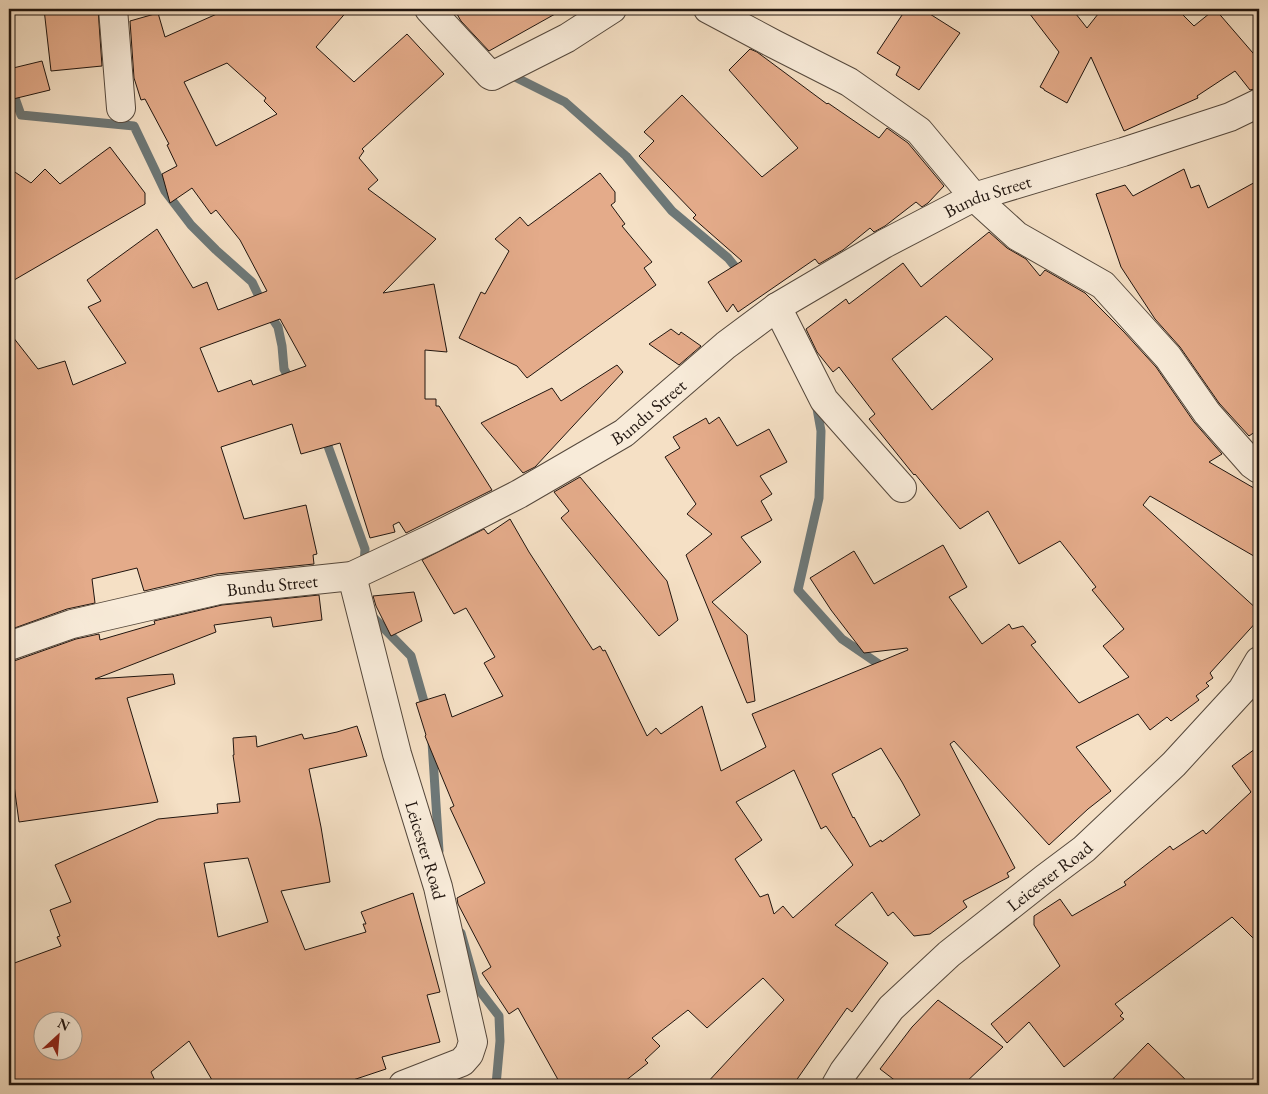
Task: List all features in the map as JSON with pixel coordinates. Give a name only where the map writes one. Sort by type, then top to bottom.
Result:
[{"type":"street","points":[[113,9],[121,108]]},
{"type":"street","points":[[429,9],[492,76],[567,38],[612,9]]},
{"type":"street","points":[[708,9],[849,82],[919,131],[974,197],[1017,236],[1103,285],[1168,357],[1207,412],[1252,464],[1259,469]]},
{"type":"street","name":"Bundu Street","points":[[9,646],[72,624],[219,590],[352,576],[433,538],[519,494],[624,433],[726,345],[777,307],[884,244],[974,197],[1230,117],[1259,103]]},
{"type":"street","points":[[777,307],[824,400],[902,488]]},
{"type":"street","name":"Leicester Road","points":[[352,576],[397,754],[438,887],[473,1042],[469,1054],[462,1062],[403,1085]]},
{"type":"street","name":"Leicester Road","points":[[836,1085],[844,1071],[891,1008],[948,954],[1084,849],[1174,764],[1242,690],[1259,662]]},
{"type":"building","points":[[44,9],[98,9],[102,66],[51,71]]},
{"type":"building","points":[[228,9],[349,9],[316,47],[354,82],[407,34],[444,74],[362,149],[364,151],[359,158],[378,180],[368,189],[436,239],[383,293],[434,284],[447,352],[425,350],[425,399],[436,399],[436,406],[439,406],[492,490],[406,533],[399,522],[393,525],[395,532],[370,538],[340,443],[301,454],[292,424],[221,447],[244,519],[306,505],[317,554],[313,555],[314,564],[217,574],[144,591],[137,568],[92,579],[95,603],[67,609],[9,630],[9,332],[38,369],[65,361],[73,385],[126,363],[88,307],[101,301],[87,280],[157,229],[193,288],[207,282],[218,310],[267,291],[240,240],[216,210],[211,214],[192,188],[170,203],[162,174],[177,166],[167,145],[169,144],[145,99],[141,100],[134,78],[130,21],[158,13],[165,37]],"holes":[[[227,63],[266,98],[264,101],[277,114],[216,146],[184,82]],[[280,319],[306,366],[253,385],[251,380],[218,392],[200,348]]]},
{"type":"building","points":[[454,9],[564,9],[489,51],[461,21]]},
{"type":"building","points":[[906,9],[922,9],[960,33],[919,90],[896,75],[900,67],[877,53]]},
{"type":"building","points":[[1026,9],[1072,9],[1087,28],[1102,9],[1177,9],[1194,26],[1215,9],[1259,60],[1259,88],[1250,90],[1235,71],[1197,96],[1198,98],[1124,131],[1091,57],[1067,103],[1040,87],[1059,52]]},
{"type":"building","points":[[750,49],[757,52],[827,104],[879,138],[887,128],[908,143],[944,186],[922,207],[916,202],[885,226],[874,232],[870,228],[843,250],[819,264],[815,259],[738,312],[733,304],[727,312],[708,282],[742,261],[693,218],[696,215],[639,156],[654,141],[644,132],[682,95],[762,177],[798,148],[729,70]]},
{"type":"building","points":[[42,61],[50,90],[9,100],[9,69]]},
{"type":"building","points":[[110,147],[145,193],[145,204],[9,283],[9,168],[31,183],[45,169],[60,184]]},
{"type":"building","points":[[1184,169],[1191,188],[1199,185],[1208,208],[1259,180],[1259,429],[1249,436],[1219,403],[1180,347],[1155,319],[1121,267],[1096,194],[1125,185],[1133,196]]},
{"type":"building","points":[[600,173],[615,192],[615,202],[611,205],[625,224],[622,226],[652,262],[644,268],[656,285],[527,378],[517,366],[459,338],[481,292],[485,294],[509,251],[495,239],[520,217],[528,226]]},
{"type":"building","points":[[989,232],[1007,248],[1026,259],[1040,276],[1045,270],[1085,293],[1156,367],[1194,422],[1222,454],[1209,462],[1259,491],[1259,559],[1150,496],[1143,505],[1259,611],[1259,619],[1210,673],[1213,678],[1206,683],[1209,686],[1196,696],[1199,700],[1171,721],[1167,717],[1150,730],[1138,714],[1076,747],[1111,791],[1088,809],[1049,845],[954,741],[950,744],[1015,868],[1007,873],[1009,877],[963,901],[967,907],[930,934],[914,936],[893,912],[888,916],[872,892],[835,925],[888,963],[852,1012],[847,1008],[793,1085],[705,1085],[784,1000],[763,978],[707,1028],[688,1010],[652,1038],[660,1046],[645,1060],[648,1063],[620,1085],[561,1085],[518,1008],[509,1014],[482,973],[491,967],[458,904],[457,898],[485,883],[450,808],[454,806],[425,736],[416,703],[445,694],[452,717],[503,696],[484,663],[495,657],[466,608],[454,614],[422,560],[484,529],[488,534],[510,519],[529,552],[593,650],[600,646],[603,651],[605,650],[647,736],[656,728],[661,734],[702,706],[721,771],[766,747],[752,714],[908,650],[907,648],[864,653],[831,610],[810,578],[854,551],[874,584],[943,545],[967,587],[949,597],[982,644],[1009,624],[1012,629],[1023,626],[1036,642],[1031,645],[1079,703],[1129,677],[1103,646],[1124,629],[1092,590],[1096,587],[1060,541],[1019,564],[988,511],[960,529],[869,419],[875,414],[839,367],[833,372],[817,352],[806,329],[846,299],[849,304],[903,263],[921,287]],"holes":[[[946,316],[993,359],[932,410],[892,359]],[[881,748],[920,815],[882,842],[881,840],[870,847],[853,818],[832,774]],[[794,770],[821,829],[826,826],[853,865],[793,918],[783,906],[774,914],[768,894],[760,897],[735,859],[762,840],[736,802]]]},
{"type":"building","points":[[671,329],[679,335],[681,332],[701,346],[679,365],[649,344]]},
{"type":"building","points":[[617,365],[623,372],[535,467],[523,473],[481,423],[552,388],[561,401]]},
{"type":"building","points":[[719,417],[737,446],[769,429],[787,462],[760,476],[772,494],[761,501],[772,520],[741,537],[761,562],[712,602],[747,635],[755,701],[747,703],[686,555],[712,534],[687,514],[696,504],[665,457],[680,448],[673,437],[706,418],[709,424]]},
{"type":"building","points":[[580,477],[667,581],[678,620],[659,636],[561,518],[569,511],[554,492]]},
{"type":"building","points":[[414,592],[422,621],[391,636],[373,596]]},
{"type":"building","points":[[319,595],[322,620],[273,627],[271,617],[214,625],[216,632],[95,679],[173,674],[175,684],[127,698],[158,802],[19,822],[9,748],[9,661],[14,661],[76,639],[99,634],[100,640],[155,624],[154,621],[222,605]]},
{"type":"building","points":[[357,726],[367,756],[309,769],[330,882],[281,891],[305,950],[366,932],[363,924],[366,924],[361,912],[413,893],[440,992],[427,995],[440,1042],[382,1057],[386,1069],[338,1085],[215,1085],[189,1041],[151,1072],[157,1085],[9,1085],[9,1065],[14,1064],[11,1008],[9,1009],[9,965],[61,946],[57,937],[60,936],[50,910],[71,902],[55,865],[158,819],[218,813],[217,804],[240,802],[233,755],[233,738],[256,736],[257,747],[302,734],[304,739]],"holes":[[[248,858],[268,922],[218,937],[204,863]]]},
{"type":"building","points":[[1259,746],[1259,944],[1232,917],[1115,1004],[1123,1013],[1120,1016],[1124,1019],[1064,1067],[1029,1022],[1007,1043],[991,1024],[1060,966],[1034,925],[1034,916],[1060,899],[1072,916],[1126,885],[1124,882],[1170,846],[1173,850],[1203,830],[1206,834],[1251,792],[1232,766]]},
{"type":"building","points":[[938,1000],[1003,1047],[963,1085],[901,1085],[880,1069],[912,1027]]},
{"type":"building","points":[[1148,1043],[1191,1085],[1107,1085]]},
{"type":"waterway","points":[[509,74],[565,102],[626,156],[672,211],[728,258],[741,274]]},
{"type":"waterway","points":[[9,81],[21,115],[134,126],[165,191],[191,225],[252,282],[262,303],[278,327],[284,369],[291,382]]},
{"type":"waterway","points":[[816,403],[821,431],[819,498],[798,590],[842,639],[886,669]]},
{"type":"waterway","points":[[324,435],[365,549],[364,565]]},
{"type":"waterway","points":[[370,614],[411,656],[427,712]]},
{"type":"waterway","points":[[432,742],[439,851]]},
{"type":"waterway","points":[[461,933],[476,986],[499,1016],[500,1041],[496,1085]]}]
